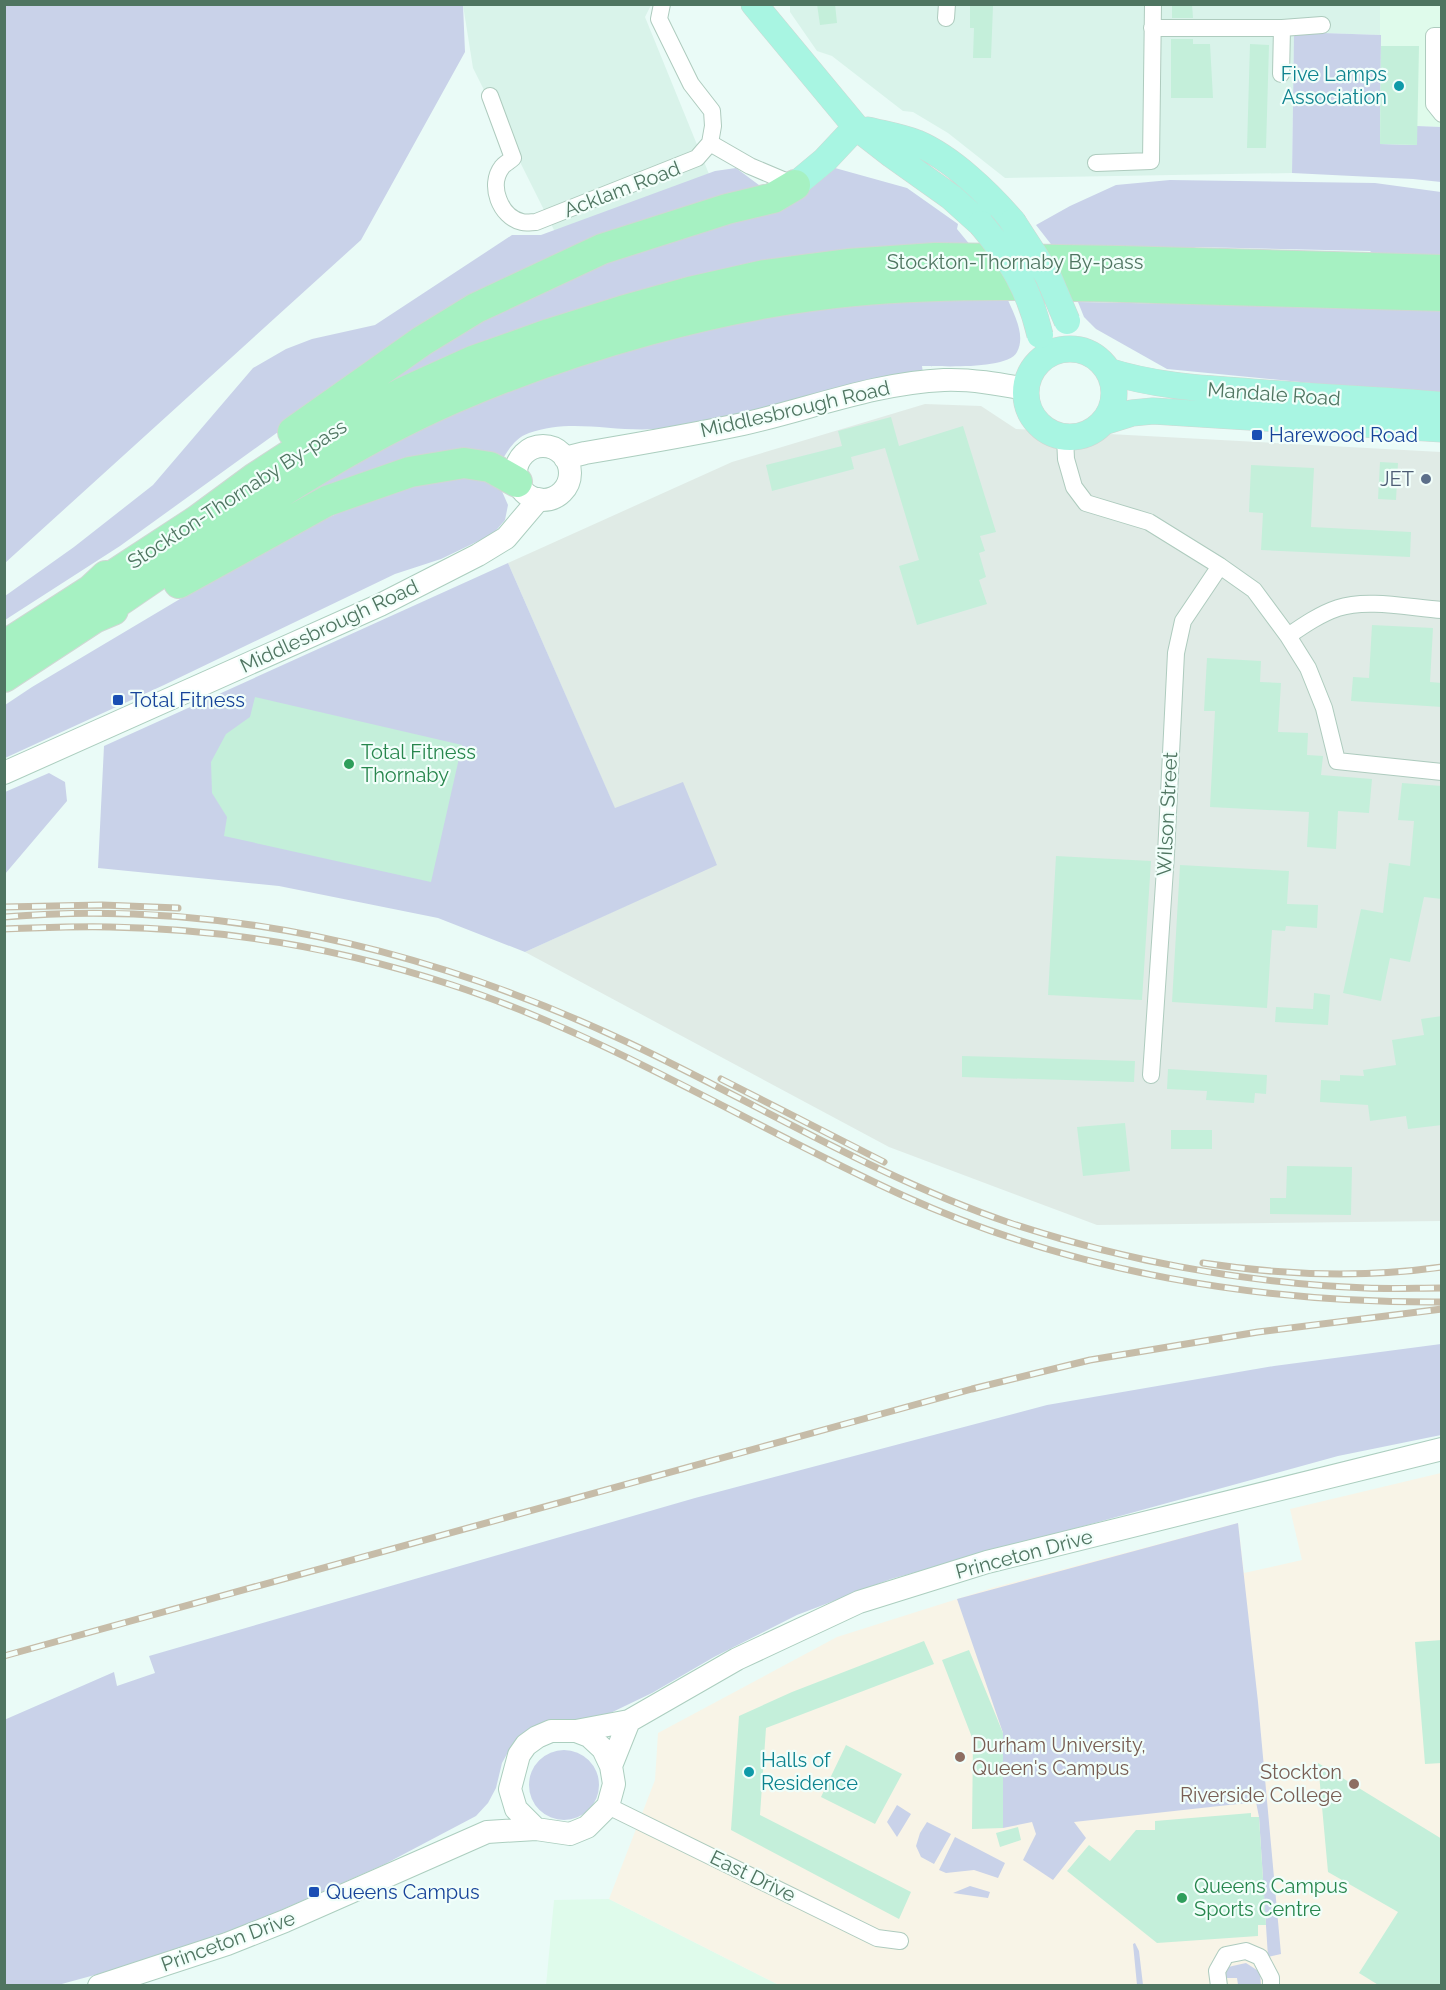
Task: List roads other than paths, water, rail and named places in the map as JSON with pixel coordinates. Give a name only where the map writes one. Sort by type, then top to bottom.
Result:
[{"type":"highway","points":[[4,677],[92,604],[149,535],[422,341],[476,308],[602,249],[727,209],[773,198],[795,185]]},
{"type":"highway","name":"Stockton-Thornaby By-pass","points":[[92,604],[321,435],[400,394],[473,361],[549,334],[701,290],[765,275],[848,264],[935,258],[1442,270]]},
{"type":"highway","name":"Stockton-Thornaby By-pass","points":[[92,604],[379,434],[454,398],[620,338],[708,316],[772,302],[852,291],[938,285],[1079,286],[1442,296]]},
{"type":"highway","points":[[4,646],[92,604],[177,584],[327,501],[410,472],[464,464],[490,467],[528,490]]},
{"type":"main road","points":[[754,4],[768,18],[856,127],[951,197],[981,224],[1006,253],[1035,311],[1040,335],[1035,365],[1026,389],[1027,403],[1032,416],[1041,426],[1065,437],[1086,434],[1103,422],[1114,398],[1113,384],[1108,371],[1102,363],[1085,351],[1067,321],[1048,276],[1013,222],[994,199],[962,172],[917,143],[856,127]]},
{"type":"main road","points":[[795,185],[825,160],[856,127]]},
{"type":"main road","points":[[1035,365],[1058,350],[1085,351]]},
{"type":"main road","name":"Mandale Road","points":[[1108,371],[1136,380],[1166,385],[1442,405]]},
{"type":"main road","name":"Mandale Road","points":[[1103,422],[1153,411],[1442,429]]},
{"type":"street","points":[[662,4],[659,19],[691,84],[711,111],[713,126],[710,143],[750,166],[795,185]]},
{"type":"street","points":[[1096,163],[1151,161],[1153,4]]},
{"type":"street","points":[[1152,28],[1322,26]]},
{"type":"street","points":[[1281,74],[1282,28]]},
{"type":"street","points":[[1438,36],[1434,104],[1442,114]]},
{"type":"street","name":"Acklam Road","points":[[490,96],[513,158],[502,167],[497,179],[497,194],[500,205],[509,215],[521,222],[536,222],[684,165],[698,158],[710,143]]},
{"type":"street","name":"Middlesbrough Road","points":[[566,458],[744,423],[910,382],[947,380],[991,383],[1026,389]]},
{"type":"street","points":[[1065,437],[1066,459],[1074,487],[1086,503],[1149,522],[1254,590],[1308,668],[1324,708],[1337,761],[1442,772]]},
{"type":"street","name":"Middlesbrough Road","points":[[544,446],[552,447],[566,458],[569,474],[564,489],[550,498],[528,490],[517,465],[527,450],[544,446]]},
{"type":"street","name":"Middlesbrough Road","points":[[4,773],[380,605],[478,555],[506,538],[528,490]]},
{"type":"street","name":"Wilson Street","points":[[1151,1075],[1166,854],[1176,653],[1183,621],[1220,566]]},
{"type":"street","points":[[1288,636],[1317,617],[1339,607],[1362,604],[1442,610]]},
{"type":"street","name":"Princeton Drive","points":[[576,1731],[629,1720],[737,1659],[859,1602],[998,1559],[1442,1449]]},
{"type":"street","points":[[611,1766],[629,1720]]},
{"type":"street","points":[[487,1832],[510,1789],[519,1755],[526,1745],[551,1731],[576,1731],[589,1736],[603,1749],[611,1766],[614,1784],[608,1806],[587,1827],[570,1834],[536,1829],[516,1809],[510,1789]]},
{"type":"street","name":"East Drive","points":[[608,1806],[877,1938],[900,1941]]},
{"type":"street","name":"Princeton Drive","points":[[99,1986],[227,1944],[285,1921],[487,1832],[536,1829]]},
{"type":"street","points":[[1218,1986],[1217,1971],[1226,1955],[1246,1952],[1260,1957],[1270,1978],[1271,1986]]},
{"type":"railway","points":[[4,907],[102,905],[178,908]]},
{"type":"railway","points":[[4,917],[86,913],[166,916],[246,924],[324,938],[401,957],[478,981],[553,1009],[675,1065],[911,1184],[1010,1223],[1141,1259],[1231,1275],[1321,1285],[1442,1288]]},
{"type":"railway","points":[[4,929],[97,927],[197,932],[283,943],[369,961],[452,985],[568,1030],[625,1056],[904,1196],[1033,1245],[1167,1278],[1235,1289],[1304,1297],[1442,1302]]},
{"type":"railway","points":[[721,1079],[884,1162]]},
{"type":"railway","points":[[1203,1263],[1322,1274],[1382,1273],[1442,1267]]},
{"type":"railway","points":[[4,1656],[972,1389],[1090,1360],[1258,1332],[1442,1309]]},
{"type":"place","name":"Five Lamps Association","points":[[1399,86]]},
{"type":"place","name":"Harewood Road","points":[[1257,435]]},
{"type":"place","name":"JET","points":[[1426,479]]},
{"type":"place","name":"Total Fitness","points":[[118,700]]},
{"type":"place","name":"Total Fitness Thornaby","points":[[349,764]]},
{"type":"place","name":"Durham University, Queen's Campus","points":[[960,1757]]},
{"type":"place","name":"Halls of Residence","points":[[749,1772]]},
{"type":"place","name":"Stockton Riverside College","points":[[1354,1784]]},
{"type":"place","name":"Queens Campus","points":[[314,1892]]},
{"type":"place","name":"Queens Campus Sports Centre","points":[[1182,1898]]}]
